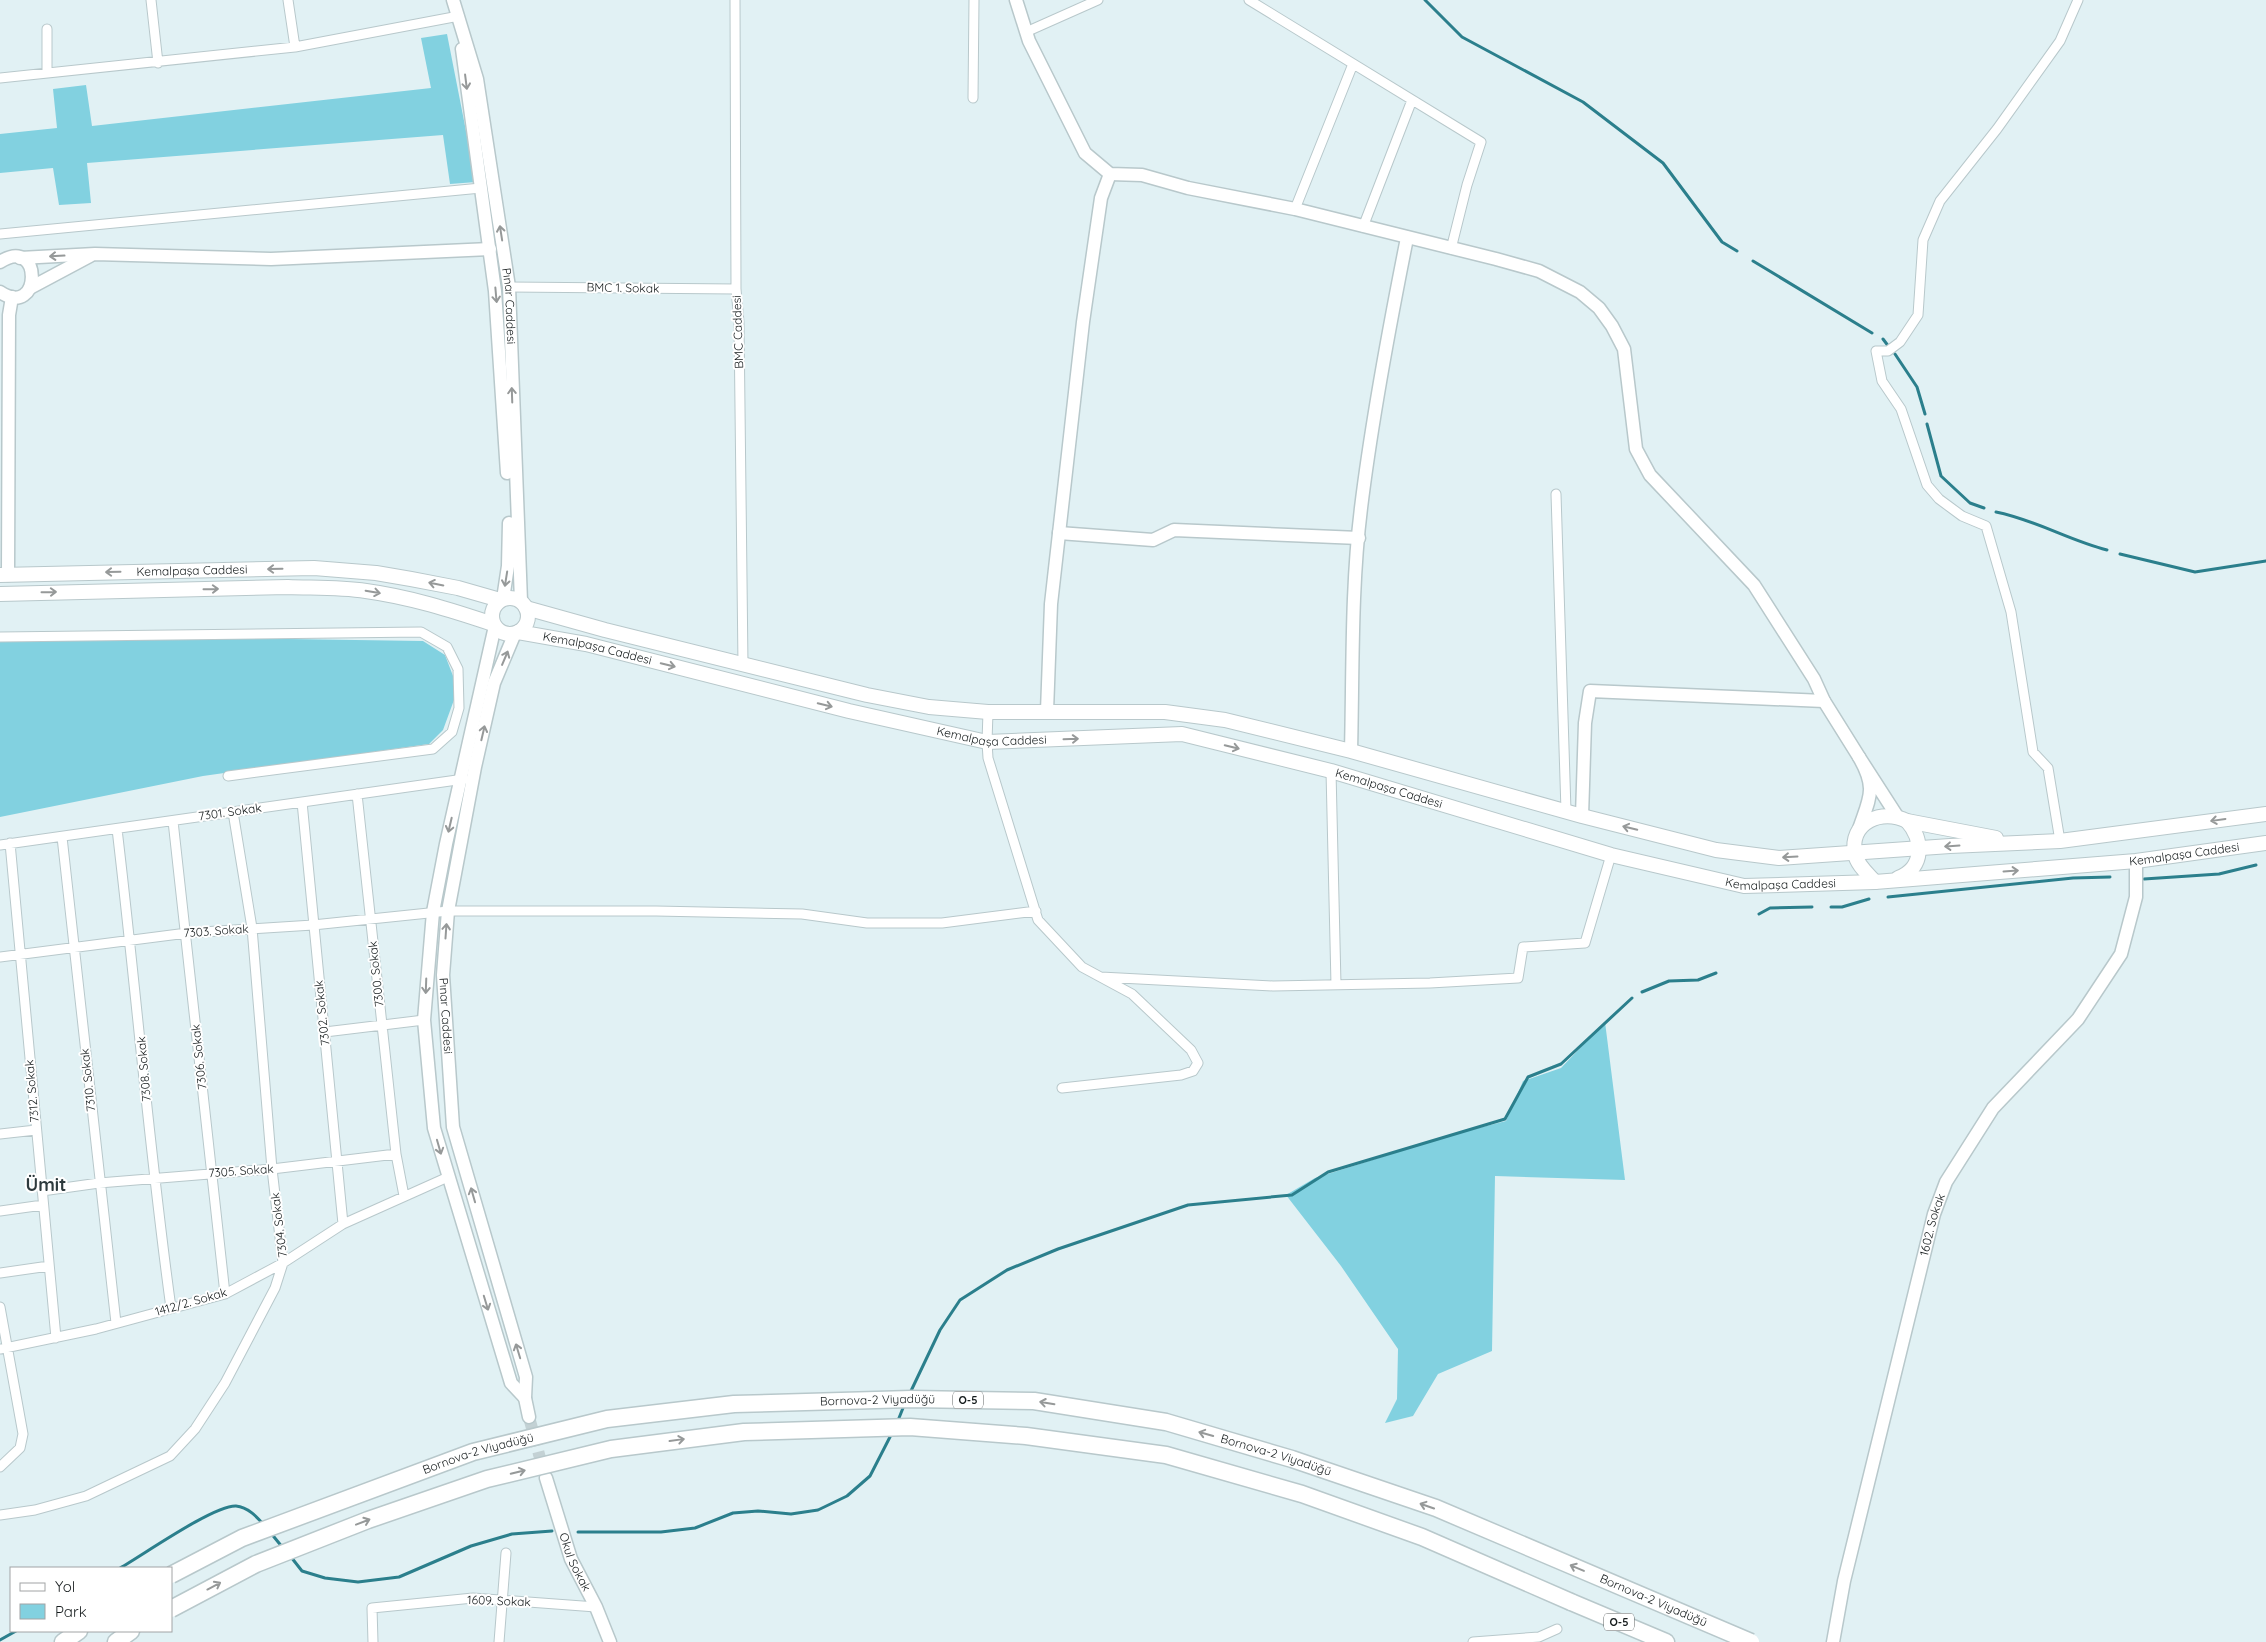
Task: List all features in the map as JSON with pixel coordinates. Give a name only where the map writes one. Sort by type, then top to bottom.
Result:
[{"type":"highway","name":"Bornova-2 Viyadüğü","points":[[172,1574],[242,1538],[473,1452],[607,1419],[734,1404],[911,1399],[1034,1401],[1166,1422],[1292,1459],[1436,1508],[1751,1642]]},
{"type":"highway","name":"O-5","points":[[172,1608],[256,1564],[368,1520],[487,1479],[611,1449],[744,1432],[910,1427],[1026,1436],[1166,1455],[1302,1494],[1422,1537],[1666,1642]]},
{"type":"highway","points":[[63,1642],[78,1632]]},
{"type":"highway","points":[[116,1642],[131,1632]]},
{"type":"main road","name":"Kemalpaşa Caddesi","points":[[4,575],[314,568],[376,573],[458,588],[502,600],[512,598],[524,604],[605,630],[876,697],[929,707],[988,712],[1165,712],[1225,720],[1352,751],[1582,816],[1716,850],[1780,858],[2060,841],[2266,814]]},
{"type":"main road","name":"Kemalpaşa Caddesi","points":[[0,594],[278,587],[364,590],[409,599],[494,625],[504,633],[517,633],[586,644],[849,711],[986,742],[1182,734],[1331,771],[1611,855],[1744,886],[1876,882],[2136,861],[2266,843]]},
{"type":"main road","points":[[494,625],[492,611],[502,600]]},
{"type":"main road","points":[[517,633],[527,622],[524,604]]},
{"type":"main road","points":[[1876,882],[1859,863],[1855,854],[1858,832],[1865,823],[1875,817],[1886,815],[2021,843]]},
{"type":"main road","points":[[1893,880],[1903,876],[1912,869],[1918,860],[1920,849],[1916,834],[1902,819]]},
{"type":"street","points":[[151,0],[158,63]]},
{"type":"street","points":[[288,0],[295,47]]},
{"type":"street","name":"Pınar Caddesi","points":[[453,0],[477,79],[509,287],[524,604]]},
{"type":"street","name":"BMC Caddesi","points":[[735,0],[736,289],[739,322],[743,665]]},
{"type":"street","points":[[973,98],[974,0]]},
{"type":"street","points":[[1016,0],[1026,32],[1085,153],[1110,174],[1142,175],[1188,188],[1295,209],[1539,271],[1580,292],[1599,308],[1612,326],[1624,350],[1636,449],[1650,475],[1754,585],[1814,679],[1824,702],[1902,819]]},
{"type":"street","points":[[1026,32],[1098,0]]},
{"type":"street","points":[[1249,0],[1481,142],[1467,185],[1451,248]]},
{"type":"street","points":[[2060,841],[2048,768],[2033,752],[2011,612],[1986,526],[1962,516],[1939,499],[1927,485],[1902,409],[1882,381],[1876,351],[1888,351],[1900,342],[1918,315],[1923,240],[1940,201],[1997,129],[2060,40],[2078,0]]},
{"type":"street","points":[[0,78],[158,63],[295,47],[459,16]]},
{"type":"street","name":"Pınar Caddesi","points":[[459,16],[495,291],[510,530],[508,566],[502,600]]},
{"type":"street","points":[[47,29],[47,73]]},
{"type":"street","points":[[1295,209],[1353,64]]},
{"type":"street","points":[[1363,227],[1412,100]]},
{"type":"street","points":[[1047,711],[1051,604],[1059,534],[1100,198],[1110,174]]},
{"type":"street","points":[[0,234],[481,188]]},
{"type":"street","points":[[1352,751],[1354,606],[1361,509],[1386,341],[1407,238]]},
{"type":"street","points":[[7,259],[95,254],[271,259],[490,249]]},
{"type":"street","points":[[4,575],[6,294],[19,296],[30,288],[95,254]]},
{"type":"street","points":[[7,259],[30,265],[34,277],[30,288]]},
{"type":"street","name":"BMC 1. Sokak","points":[[509,287],[736,289]]},
{"type":"street","points":[[1556,494],[1566,811]]},
{"type":"street","points":[[1059,534],[1153,540],[1174,530],[1359,538]]},
{"type":"street","points":[[466,779],[484,670],[494,625]]},
{"type":"street","points":[[0,637],[421,632],[447,647],[458,670],[459,708],[452,732],[433,749],[228,776]]},
{"type":"street","name":"Pınar Caddesi","points":[[517,633],[494,683],[466,779],[433,912],[424,1020],[434,1128],[511,1382],[525,1398]]},
{"type":"street","points":[[1582,816],[1585,723],[1590,691],[1824,702]]},
{"type":"street","points":[[988,712],[986,742],[988,758],[1038,920],[1082,967],[1132,994],[1191,1050],[1198,1063],[1193,1071],[1181,1075],[1062,1088]]},
{"type":"street","points":[[1858,832],[1871,790],[1870,776],[1860,757]]},
{"type":"street","points":[[1331,771],[1336,985]]},
{"type":"street","name":"Pınar Caddesi","points":[[466,779],[448,911],[443,975],[453,1128],[526,1376],[525,1398],[529,1417]]},
{"type":"street","name":"7301. Sokak","points":[[5,844],[466,779]]},
{"type":"street","name":"7300. Sokak","points":[[357,794],[396,1154]]},
{"type":"street","name":"7302. Sokak","points":[[302,802],[343,1224]]},
{"type":"street","name":"7304. Sokak","points":[[0,1515],[35,1510],[86,1496],[170,1456],[195,1430],[225,1383],[274,1288],[283,1264],[272,1169],[252,928],[233,812]]},
{"type":"street","name":"7306. Sokak","points":[[173,821],[187,933],[210,1173],[225,1294]]},
{"type":"street","name":"7308. Sokak","points":[[117,829],[153,1178],[171,1308]]},
{"type":"street","name":"7310. Sokak","points":[[62,837],[116,1323]]},
{"type":"street","name":"7312. Sokak","points":[[5,844],[21,954],[56,1338]]},
{"type":"street","points":[[1101,977],[1273,986],[1518,978],[1523,947],[1585,943],[1611,855]]},
{"type":"street","name":"1602. Sokak","points":[[1833,1642],[1844,1581],[1934,1214],[1946,1182],[1993,1108],[2078,1019],[2121,954],[2136,897],[2136,861]]},
{"type":"street","name":"7303. Sokak","points":[[0,956],[187,933],[313,925],[448,911],[656,911],[802,914],[867,923],[942,923],[1036,910]]},
{"type":"street","points":[[325,1032],[424,1020]]},
{"type":"street","points":[[0,1134],[36,1130]]},
{"type":"street","points":[[396,1154],[404,1196]]},
{"type":"street","name":"7305. Sokak","points":[[42,1191],[99,1183],[272,1169],[396,1154]]},
{"type":"street","name":"1412/2. Sokak","points":[[4,1348],[56,1338],[225,1294],[283,1264],[343,1224],[448,1177]]},
{"type":"street","points":[[0,1211],[43,1205]]},
{"type":"street","points":[[0,1273],[49,1266]]},
{"type":"street","points":[[0,1307],[4,1348],[23,1434],[20,1448],[0,1467]]},
{"type":"street","name":"Okul Sokak","points":[[546,1478],[571,1559],[596,1607],[610,1642]]},
{"type":"street","points":[[499,1642],[506,1553]]},
{"type":"street","name":"1609. Sokak","points":[[373,1642],[372,1608],[473,1598],[596,1607]]},
{"type":"street","points":[[1473,1642],[1539,1637],[1557,1629]]},
{"type":"green space","points":[[447,34],[476,182],[450,184],[443,135],[87,163],[91,203],[59,205],[53,168],[0,173],[0,134],[57,128],[53,89],[86,85],[92,126],[431,88],[421,38]]},
{"type":"green space","points":[[163,637],[423,641],[445,655],[458,689],[443,730],[429,744],[203,776],[0,817],[0,642]]},
{"type":"green space","points":[[1605,1022],[1625,1180],[1495,1176],[1492,1351],[1438,1374],[1413,1416],[1385,1423],[1397,1399],[1398,1349],[1341,1266],[1286,1195],[1315,1178],[1455,1134],[1506,1121],[1523,1081],[1561,1068]]},
{"type":"waterway","points":[[1425,0],[1462,37],[1583,102],[1663,163],[1722,242],[1737,251]]},
{"type":"waterway","points":[[1753,261],[1872,333]]},
{"type":"waterway","points":[[1883,339],[1889,347]]},
{"type":"waterway","points":[[1895,354],[1917,387],[1925,414]]},
{"type":"waterway","points":[[1927,424],[1941,476],[1970,503],[1984,508]]},
{"type":"waterway","points":[[1996,512],[2025,520],[2107,550]]},
{"type":"waterway","points":[[2120,554],[2195,572],[2266,561]]},
{"type":"waterway","points":[[2144,879],[2219,874],[2256,865]]},
{"type":"waterway","points":[[1888,897],[2073,878],[2110,877]]},
{"type":"waterway","points":[[1831,907],[1842,907],[1869,899]]},
{"type":"waterway","points":[[1759,914],[1770,908],[1812,907]]},
{"type":"waterway","points":[[1642,992],[1669,981],[1698,980],[1716,973]]},
{"type":"waterway","points":[[910,1393],[940,1330],[960,1300],[1007,1270],[1058,1249],[1188,1205],[1292,1195],[1328,1172],[1505,1119],[1528,1077],[1561,1064],[1632,998]]},
{"type":"waterway","points":[[897,1423],[905,1403]]},
{"type":"waterway","points":[[578,1532],[661,1532],[695,1528],[733,1513],[758,1511],[791,1514],[818,1510],[847,1496],[870,1476],[892,1433]]},
{"type":"waterway","points":[[122,1567],[178,1532],[212,1513],[226,1508],[236,1506],[244,1508],[264,1525]]},
{"type":"waterway","points":[[291,1557],[302,1571],[325,1578],[358,1582],[399,1577],[471,1546],[512,1534],[552,1531]]},
{"type":"waterway","points":[[270,1532],[283,1548]]},
{"type":"waterway","points":[[0,1640],[14,1632]]},
{"type":"tunnel","points":[[529,1417],[544,1473]]},
{"type":"district","name":"Ümit","points":[[46,1185]]}]
